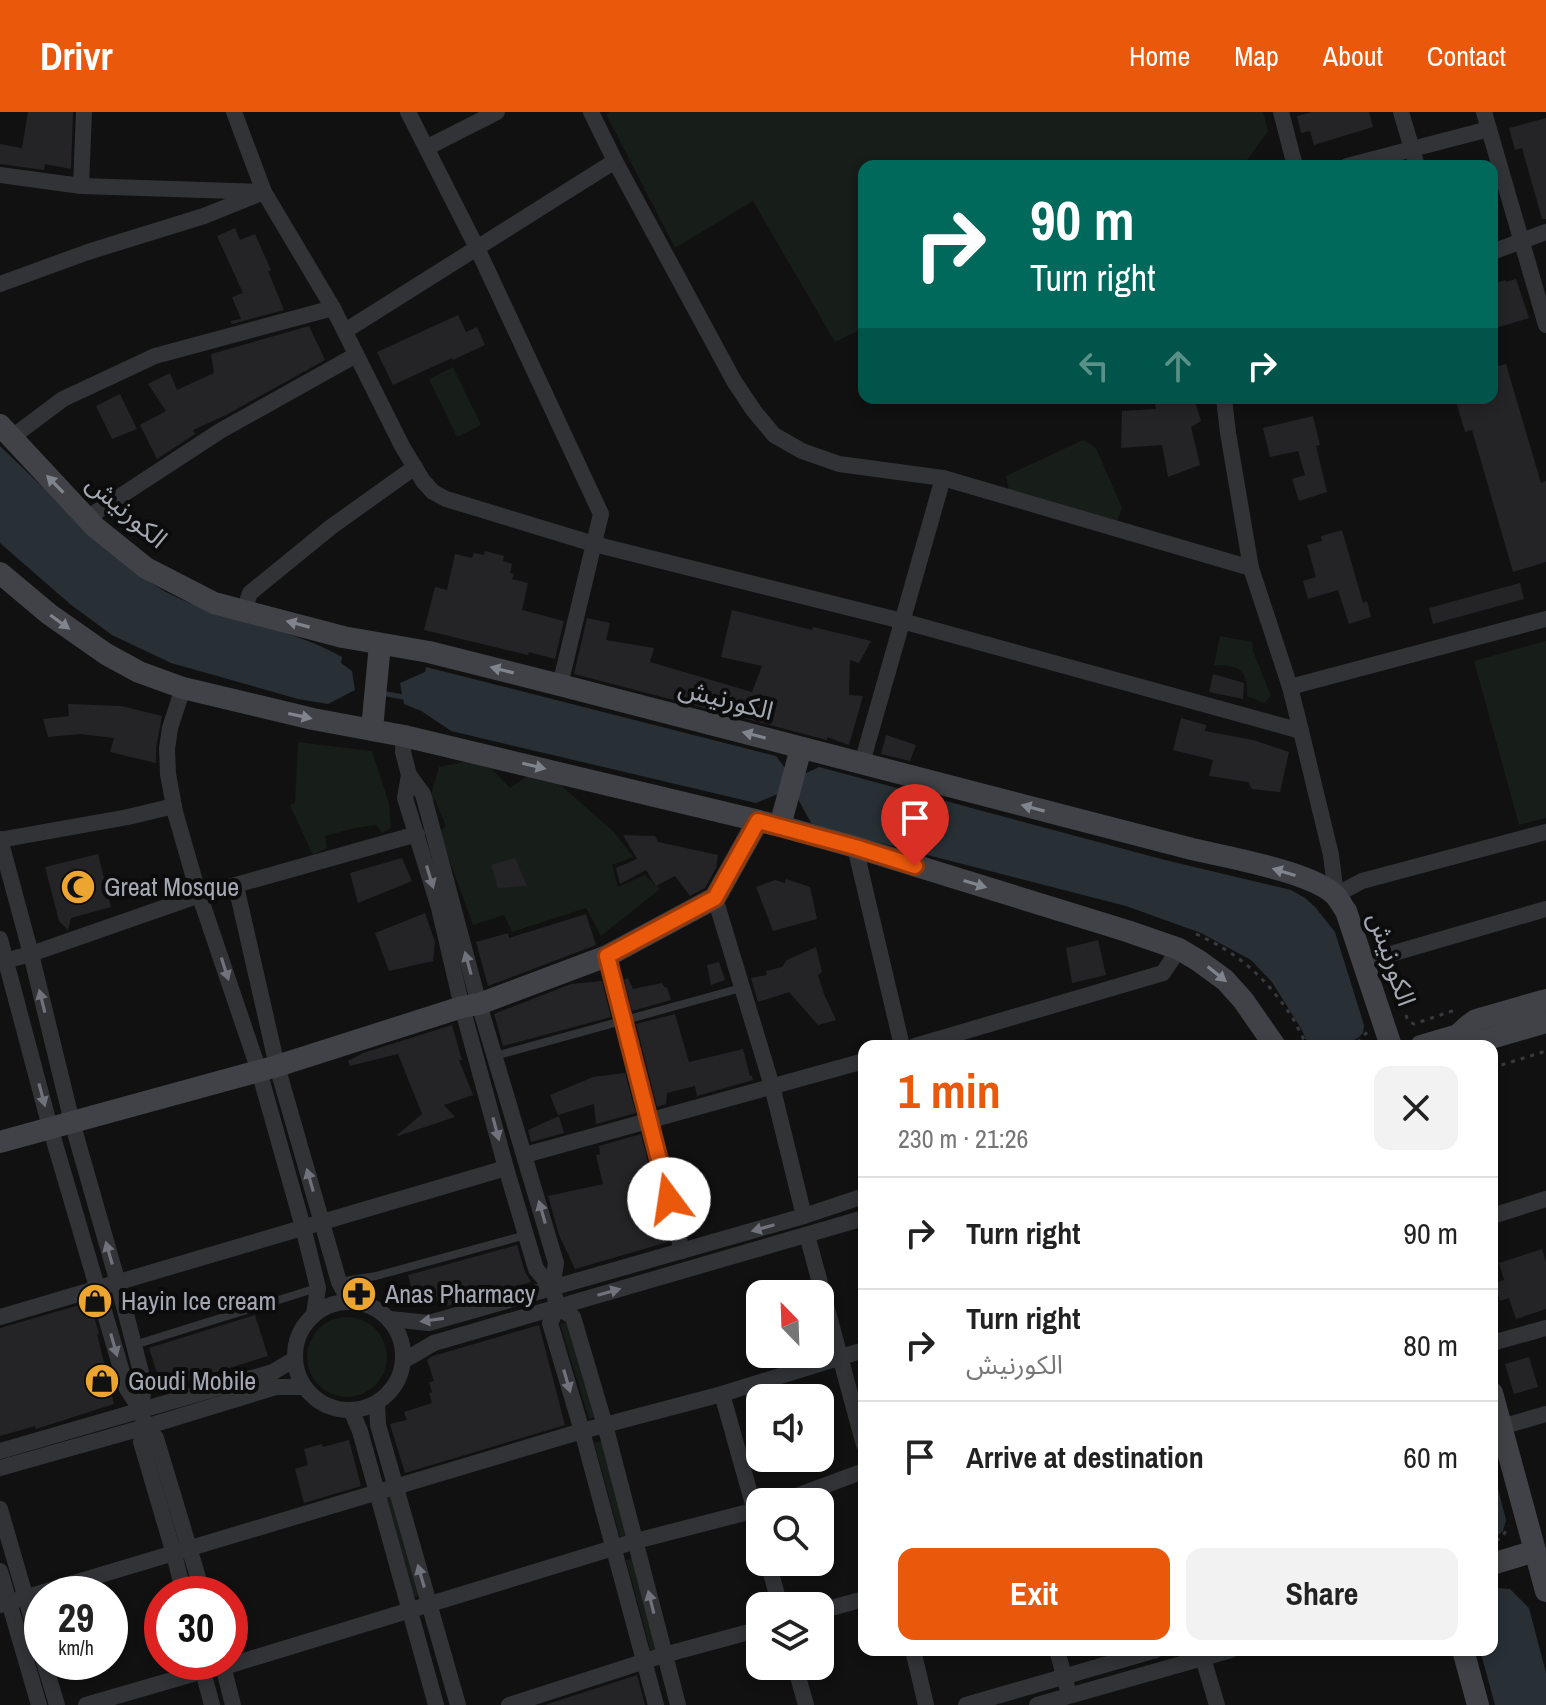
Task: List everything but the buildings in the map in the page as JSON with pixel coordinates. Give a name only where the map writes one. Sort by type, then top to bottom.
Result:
[{"type":"main road","name":"الكورنيش","points":[[5,431],[95,527],[146,568],[214,603],[343,637],[379,653],[429,652],[560,685],[800,754],[862,763],[1280,870],[1319,884],[1336,895],[1346,911],[1389,1040]]},
{"type":"main road","points":[[0,573],[49,614],[106,654],[139,672],[183,688],[243,703],[373,724],[404,736],[774,820],[1179,949],[1225,980],[1271,1040]]},
{"type":"main road","points":[[373,724],[379,653]]},
{"type":"main road","points":[[0,1142],[268,1069],[471,1005],[607,956],[715,898],[774,820],[800,754]]},
{"type":"main road","points":[[1441,1040],[1458,1035],[1476,1020],[1546,1000]]},
{"type":"main road","points":[[1484,1040],[1546,1022]]},
{"type":"main road","points":[[1458,1035],[1470,1040]]},
{"type":"main road","points":[[1498,1416],[1532,1552],[1546,1591]]},
{"type":"main road","points":[[1498,1562],[1532,1552]]},
{"type":"main road","points":[[1465,1656],[1478,1705]]},
{"type":"street","points":[[81,186],[84,112]]},
{"type":"street","points":[[234,112],[264,192],[333,308],[402,446],[433,492],[446,499],[594,544],[902,621],[1301,731]]},
{"type":"street","points":[[408,112],[477,248],[601,514],[560,685]]},
{"type":"street","points":[[428,147],[497,112]]},
{"type":"street","points":[[591,112],[734,381],[774,435],[802,451],[839,464],[943,478],[1251,568]]},
{"type":"street","points":[[1281,112],[1293,160]]},
{"type":"street","points":[[1401,112],[1414,158],[1489,129]]},
{"type":"street","points":[[1484,112],[1498,160]]},
{"type":"street","points":[[345,331],[615,161]]},
{"type":"street","points":[[1498,162],[1546,325]]},
{"type":"street","points":[[0,175],[81,186],[264,192]]},
{"type":"street","points":[[0,284],[88,252],[204,216],[264,192]]},
{"type":"street","points":[[1498,250],[1546,232]]},
{"type":"street","points":[[5,431],[63,399],[155,356],[333,308]]},
{"type":"street","points":[[87,518],[220,431],[356,355]]},
{"type":"street","points":[[1225,404],[1251,568],[1290,687],[1331,855],[1336,895],[1362,881],[1546,832]]},
{"type":"street","points":[[244,611],[250,593],[331,527],[415,467]]},
{"type":"street","points":[[862,763],[943,478]]},
{"type":"street","points":[[1290,687],[1546,619]]},
{"type":"street","points":[[183,688],[170,728],[167,749],[174,806],[200,895],[268,1069],[339,1282],[349,1301]]},
{"type":"street","points":[[404,736],[403,752],[409,775],[423,794],[506,1168],[536,1269],[552,1288],[558,1307],[573,1317],[605,1425],[678,1705]]},
{"type":"street","points":[[409,775],[405,798],[471,1005],[495,1056],[556,1263],[552,1288]]},
{"type":"street","points":[[141,1410],[127,1389],[99,1289],[61,1125],[31,954],[0,840],[174,806]]},
{"type":"street","points":[[3,961],[200,895],[417,834]]},
{"type":"street","points":[[855,847],[901,1040]]},
{"type":"street","points":[[236,886],[268,1069],[318,1288],[314,1314]]},
{"type":"street","points":[[715,898],[772,1086],[804,1216]]},
{"type":"street","points":[[1363,962],[1546,909]]},
{"type":"street","points":[[0,939],[3,961],[118,1283],[144,1384],[141,1410],[145,1427],[141,1442],[194,1576]]},
{"type":"street","points":[[935,1040],[1163,973],[1179,949]]},
{"type":"street","points":[[607,956],[682,1251]]},
{"type":"street","points":[[525,1155],[858,1063]]},
{"type":"street","points":[[0,1317],[506,1168]]},
{"type":"street","points":[[390,1319],[429,1323],[858,1198]]},
{"type":"street","points":[[1498,1214],[1546,1199]]},
{"type":"street","points":[[403,1361],[434,1343],[858,1220]]},
{"type":"street","points":[[807,1235],[858,1423]]},
{"type":"street","points":[[349,1301],[373,1307],[390,1319],[403,1346],[399,1377],[390,1392],[377,1403],[351,1410],[333,1408],[317,1400],[297,1374],[295,1359],[299,1334],[305,1323],[333,1304],[349,1301]]},
{"type":"street","points":[[558,1307],[550,1323],[656,1705]]},
{"type":"street","points":[[1498,1341],[1546,1328]]},
{"type":"street","points":[[101,1576],[395,1486],[722,1394],[858,1352]]},
{"type":"street","points":[[0,1451],[273,1372],[295,1359]]},
{"type":"street","points":[[0,1468],[276,1387],[304,1387]]},
{"type":"street","points":[[722,1394],[751,1488]]},
{"type":"street","points":[[377,1403],[378,1425],[458,1705]]},
{"type":"street","points":[[351,1410],[360,1431],[436,1705]]},
{"type":"street","points":[[1501,1427],[1546,1414]]},
{"type":"street","points":[[818,1488],[858,1473]]},
{"type":"street","points":[[0,1509],[24,1591]]},
{"type":"street","points":[[248,1657],[636,1541],[746,1513]]},
{"type":"street","points":[[182,1552],[183,1576]]},
{"type":"street","points":[[0,1571],[5,1604],[39,1705]]},
{"type":"street","points":[[834,1607],[858,1601]]},
{"type":"street","points":[[509,1705],[664,1655],[746,1633]]},
{"type":"street","points":[[914,1656],[926,1705]]},
{"type":"street","points":[[1059,1656],[1070,1700]]},
{"type":"street","points":[[966,1705],[1136,1656]]},
{"type":"street","points":[[1037,1705],[1070,1700],[1195,1656]]},
{"type":"street","points":[[1202,1656],[1217,1705]]},
{"type":"street","points":[[49,1680],[57,1705]]},
{"type":"street","points":[[86,1705],[160,1680]]},
{"type":"street","points":[[206,1680],[212,1705]]},
{"type":"street","points":[[227,1680],[233,1705]]},
{"type":"street","points":[[799,1680],[806,1705]]},
{"type":"lane","points":[[495,1056],[742,987]]},
{"type":"lane","points":[[339,1282],[376,1276],[526,1235]]},
{"type":"lane","points":[[134,1345],[318,1288]]},
{"type":"path","points":[[1406,1015],[1408,1021],[1414,1024],[1454,1011]]},
{"type":"path","points":[[1361,1040],[1367,1032],[1366,1025]]},
{"type":"path","points":[[1498,1066],[1546,1051]]},
{"type":"path","points":[[1498,1539],[1508,1528]]},
{"type":"shaded area","points":[[1263,112],[1268,131],[1247,160],[858,160],[858,331],[835,342],[753,201],[675,248],[606,114]]},
{"type":"shaded area","points":[[453,367],[481,425],[457,437],[429,379]]},
{"type":"shaded area","points":[[1083,440],[1096,448],[1122,508],[1117,521],[1009,490],[1006,476]]},
{"type":"shaded area","points":[[0,446],[117,558],[143,577],[191,603],[300,638],[342,657],[341,663],[352,671],[355,690],[328,704],[298,699],[171,663],[112,635],[70,604],[0,543]]},
{"type":"shaded area","points":[[1220,636],[1252,642],[1271,696],[1264,703],[1247,696],[1246,679],[1240,670],[1214,665]]},
{"type":"shaded area","points":[[1546,641],[1546,818],[1519,825],[1474,661]]},
{"type":"shaded area","points":[[426,667],[776,756],[788,772],[783,792],[756,803],[451,731],[421,711],[404,705],[399,683]]},
{"type":"shaded area","points":[[298,742],[372,751],[389,804],[391,828],[382,833],[376,825],[325,836],[327,848],[313,855],[290,805],[295,803]]},
{"type":"shaded area","points":[[472,760],[488,765],[510,788],[529,775],[554,779],[615,833],[633,857],[612,865],[618,887],[645,875],[660,889],[601,936],[586,908],[512,932],[504,915],[473,925],[440,831],[446,826],[435,800],[430,798],[439,767]]},
{"type":"shaded area","points":[[819,767],[1165,860],[1291,890],[1315,907],[1335,932],[1364,1025],[1363,1033],[1354,1040],[1306,1040],[1272,982],[1251,960],[1201,933],[1126,906],[811,823],[797,797],[804,774]]},
{"type":"shaded area","points":[[347,1317],[362,1320],[375,1329],[384,1342],[387,1357],[384,1372],[375,1385],[362,1394],[347,1397],[332,1394],[319,1385],[310,1372],[307,1357],[310,1342],[319,1329],[332,1320]]},
{"type":"shaded area","points":[[567,1322],[596,1417],[589,1419],[560,1324]]},
{"type":"shaded area","points":[[601,1441],[628,1535],[620,1537],[594,1443]]},
{"type":"shaded area","points":[[1498,1489],[1506,1520],[1503,1531],[1498,1535]]},
{"type":"shaded area","points":[[392,1496],[421,1595],[413,1598],[385,1499]]},
{"type":"shaded area","points":[[634,1558],[659,1650],[651,1652],[626,1560]]},
{"type":"shaded area","points":[[1498,1588],[1510,1589],[1529,1608],[1546,1673],[1546,1705],[1495,1705],[1482,1656],[1498,1656]]},
{"type":"pier","points":[[420,666],[426,667],[425,672],[400,683],[404,704],[451,731],[442,730],[400,706],[396,681]]},
{"type":"waterway","points":[[382,693],[408,698]]},
{"type":"place","name":"Great Mosque","points":[[78,887]]},
{"type":"place","name":"Anas Pharmacy","points":[[359,1294]]},
{"type":"place","name":"Hayin Ice cream","points":[[95,1301]]},
{"type":"place","name":"Goudi Mobile","points":[[102,1381]]},
{"type":"route","points":[[669,1199],[607,956],[715,898],[758,821],[915,866]]}]
